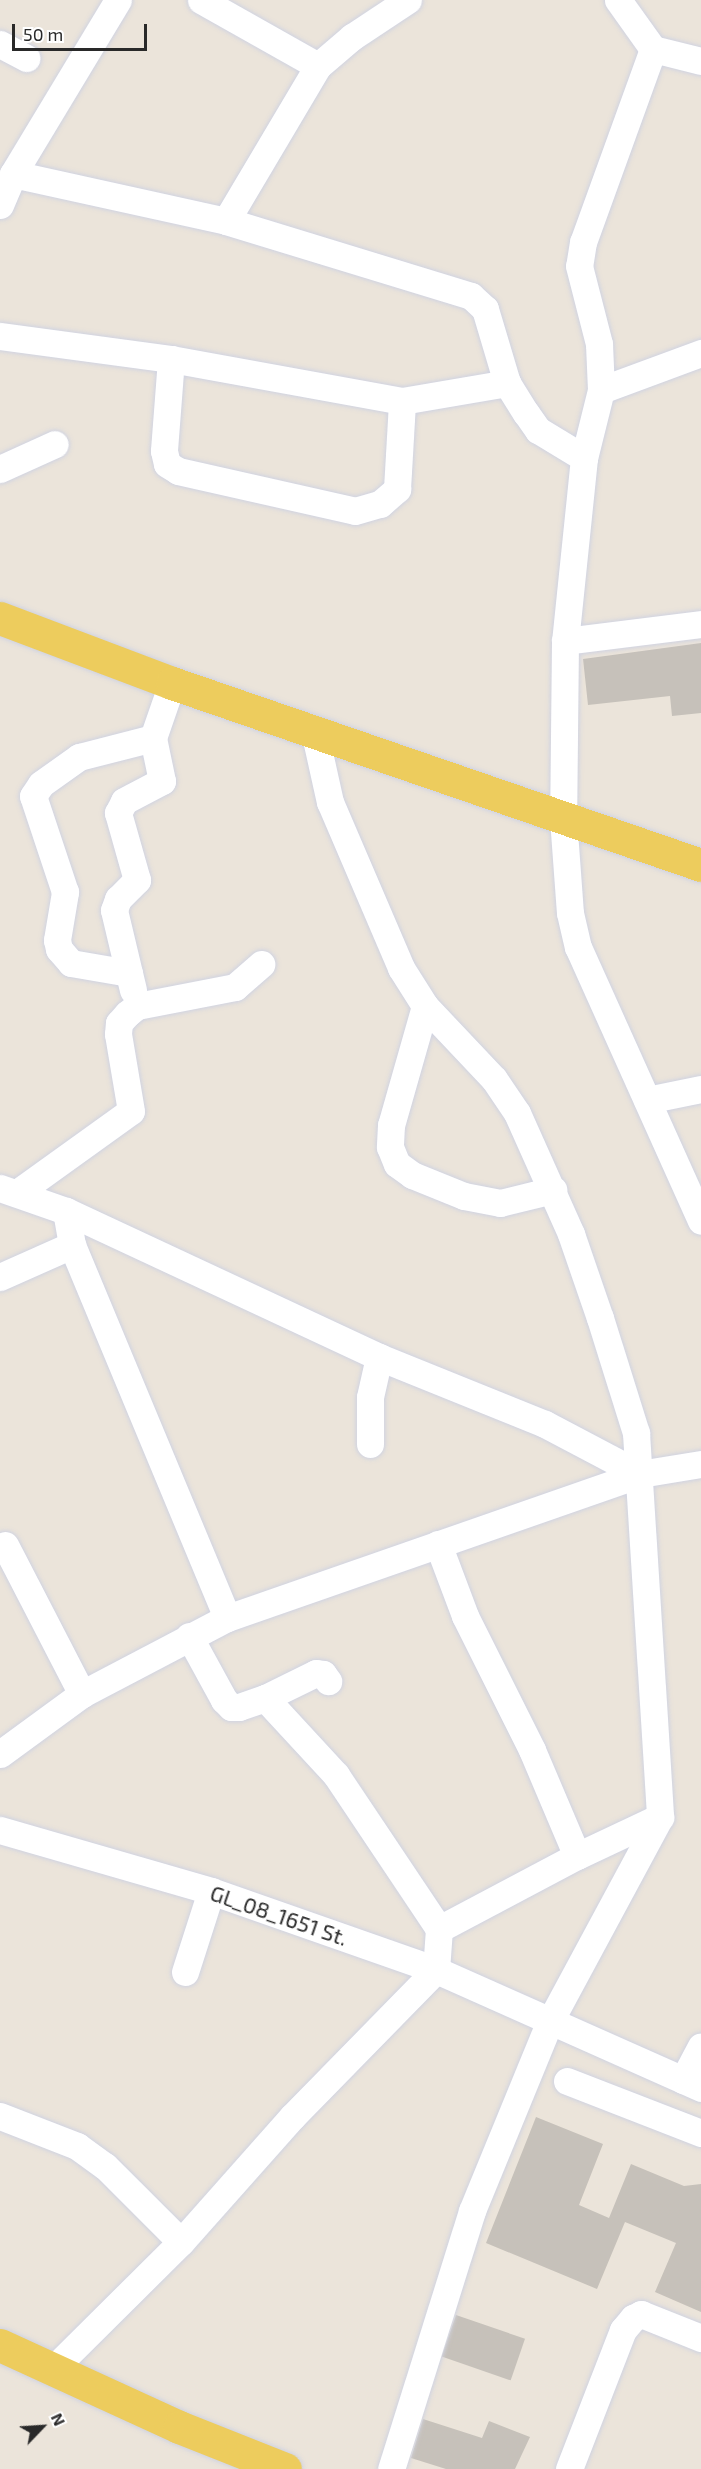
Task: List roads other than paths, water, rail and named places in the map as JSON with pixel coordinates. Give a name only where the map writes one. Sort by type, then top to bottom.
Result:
[{"type":"main road","points":[[0,618],[172,683],[701,865]]},
{"type":"main road","points":[[0,2345],[52,2370],[285,2469]]},
{"type":"street","points":[[0,205],[13,174],[118,0]]},
{"type":"street","points":[[201,0],[318,66]]},
{"type":"street","points":[[226,221],[318,66],[352,37],[408,0]]},
{"type":"street","points":[[618,0],[652,50],[701,61]]},
{"type":"street","points":[[0,44],[26,58]]},
{"type":"street","points":[[652,50],[583,242],[579,266],[599,344],[601,390],[584,458],[565,641],[563,818],[570,913],[578,947],[701,1221]]},
{"type":"street","points":[[13,174],[226,221],[478,300],[485,309],[507,384],[538,430],[584,458]]},
{"type":"street","points":[[0,336],[171,359],[402,401],[507,384]]},
{"type":"street","points":[[601,390],[701,352]]},
{"type":"street","points":[[171,359],[164,451],[167,464],[178,471],[355,511],[380,504],[397,489],[402,401]]},
{"type":"street","points":[[0,469],[55,444]]},
{"type":"street","points":[[565,641],[701,624]]},
{"type":"street","points":[[136,1006],[115,904],[138,880],[118,813],[124,801],[162,781],[153,738],[172,683]]},
{"type":"street","points":[[314,730],[330,802],[366,893],[401,968],[425,1006],[494,1078],[517,1113],[553,1190],[593,1297],[636,1433],[660,1817],[549,2023],[472,2211],[391,2469]]},
{"type":"street","points":[[129,973],[71,963],[59,949],[65,892],[33,796],[41,784],[79,757],[153,738]]},
{"type":"street","points":[[8,1191],[131,1111],[118,1034],[120,1023],[136,1006],[235,987],[261,964]]},
{"type":"street","points":[[425,1006],[391,1125],[390,1147],[397,1164],[412,1175],[464,1196],[500,1203],[553,1190]]},
{"type":"street","points":[[646,1100],[701,1089]]},
{"type":"street","points":[[8,1191],[66,1211],[379,1357],[545,1424],[640,1474]]},
{"type":"street","points":[[66,1211],[72,1245],[227,1618]]},
{"type":"street","points":[[0,1277],[72,1245]]},
{"type":"street","points":[[370,1444],[370,1397],[379,1357]]},
{"type":"street","points":[[0,1754],[82,1694],[227,1618],[640,1474],[701,1464]]},
{"type":"street","points":[[438,1544],[465,1616],[532,1750],[577,1856]]},
{"type":"street","points":[[5,1545],[82,1694]]},
{"type":"street","points":[[189,1636],[231,1707],[264,1698],[316,1673],[323,1674],[328,1681]]},
{"type":"street","points":[[52,2370],[181,2242],[292,2117],[436,1970],[439,1929],[336,1775],[264,1698]]},
{"type":"street","points":[[439,1929],[577,1856],[660,1817]]},
{"type":"street","name":"GL_08_1651 St.","points":[[0,1830],[211,1891],[436,1970],[549,2023],[692,2084]]},
{"type":"street","points":[[185,1972],[211,1891]]},
{"type":"street","points":[[692,2084],[701,2046]]},
{"type":"street","points":[[567,2081],[701,2133]]},
{"type":"street","points":[[0,2116],[77,2146],[105,2166],[181,2242]]},
{"type":"street","points":[[570,2469],[623,2330],[633,2318],[641,2314],[701,2338]]}]
